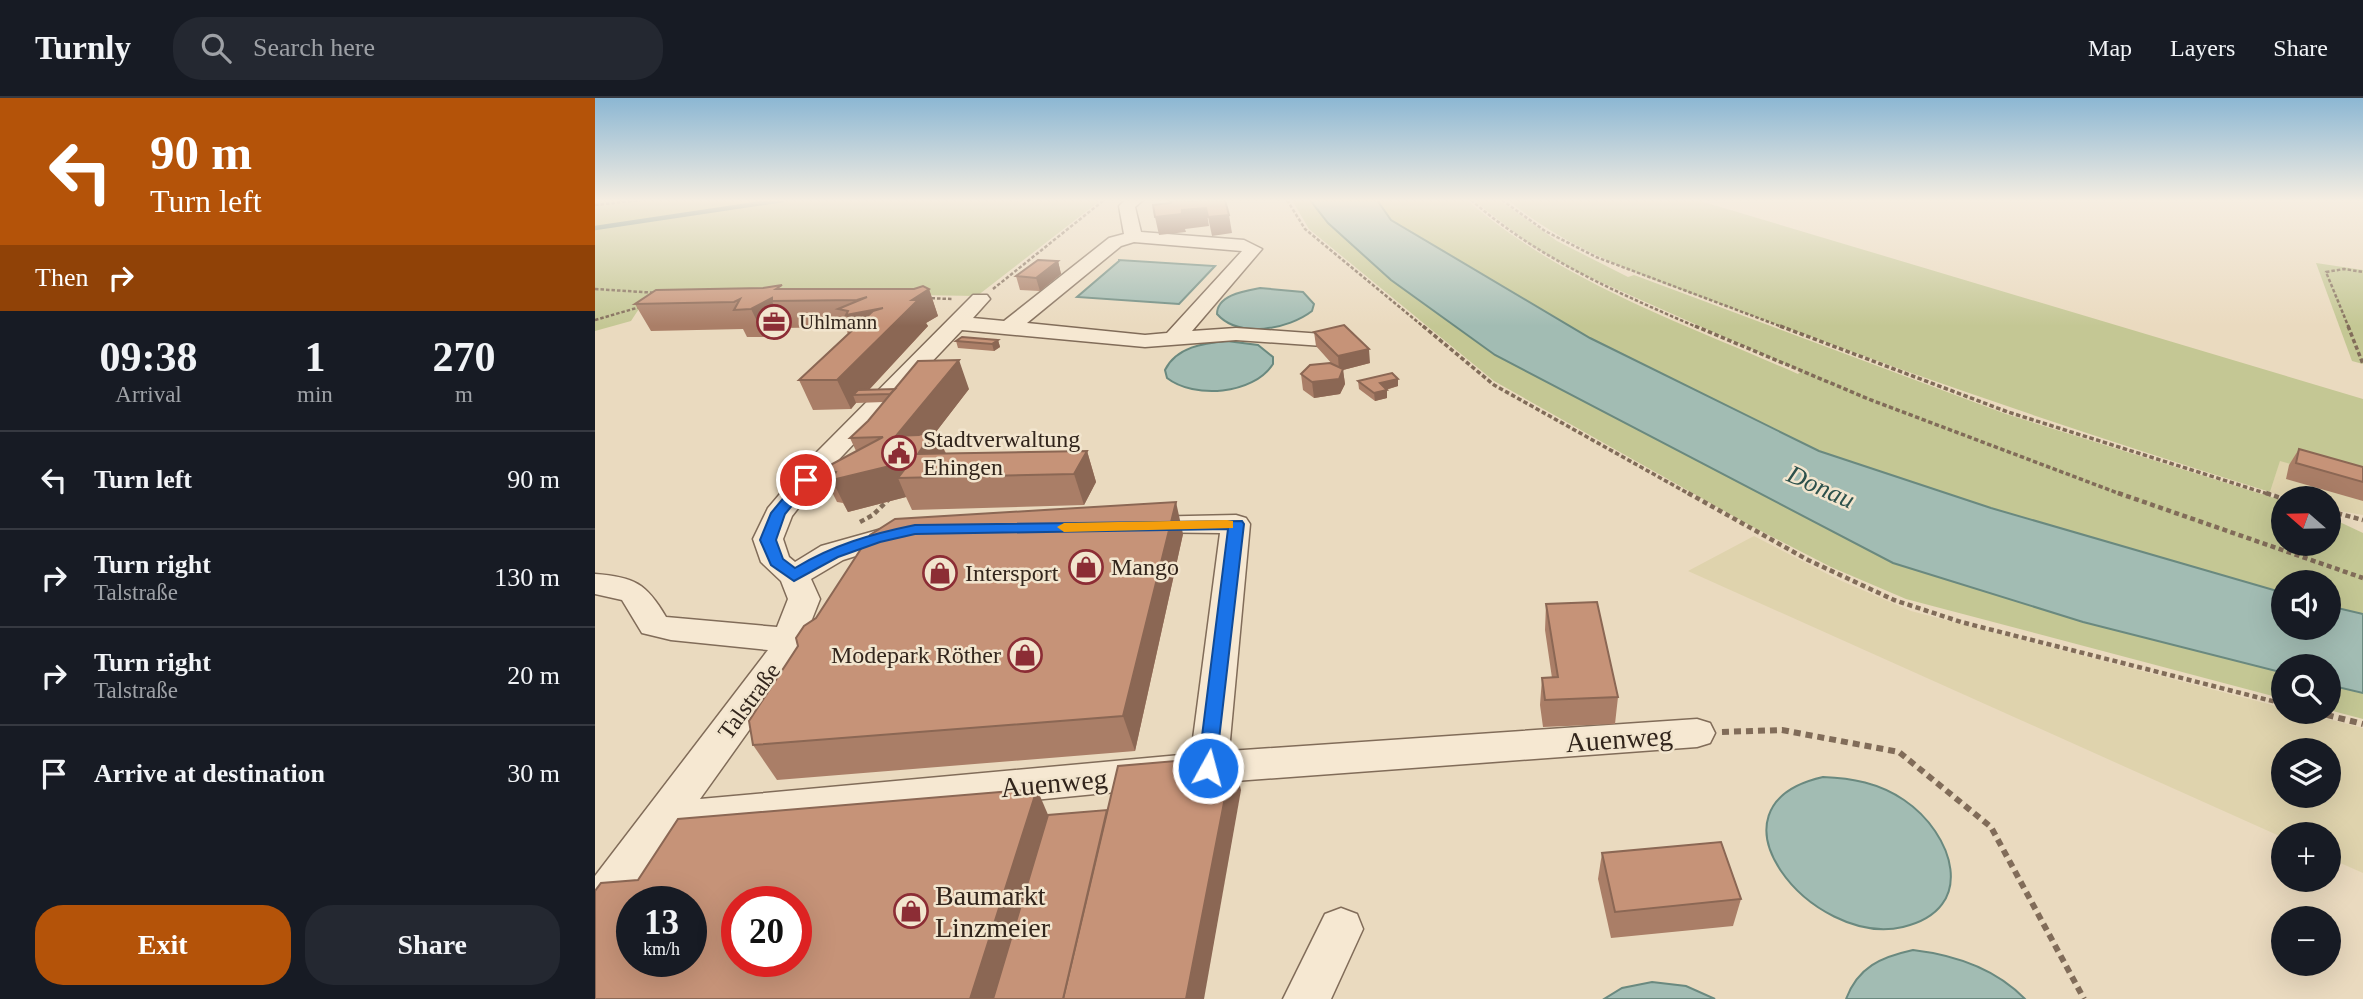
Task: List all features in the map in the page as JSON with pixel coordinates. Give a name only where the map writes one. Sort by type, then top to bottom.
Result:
[{"type":"street","points":[[1008,328],[1115,242]]},
{"type":"street","points":[[1175,337],[1253,249],[1244,245],[1203,242]]},
{"type":"street","points":[[796,581],[776,562],[768,540],[778,513],[889,390],[980,299]]},
{"type":"street","points":[[957,323],[1145,341],[1236,334],[1337,341]]},
{"type":"street","points":[[1111,526],[1236,524],[1208,768]]},
{"type":"street","points":[[796,581],[832,553],[876,538],[915,530],[937,530]]},
{"type":"street","points":[[796,581],[864,555],[884,555],[899,559]]},
{"type":"street","name":"Talstraße","points":[[595,910],[779,661],[804,599],[796,581]]},
{"type":"street","points":[[595,584],[623,586],[637,592],[654,625],[788,640]]},
{"type":"street","name":"Auenweg","points":[[662,819],[1208,768],[1697,733]]},
{"type":"street","points":[[1307,999],[1341,929]]},
{"type":"path","points":[[924,298],[980,299],[1051,242]]},
{"type":"path","points":[[1321,242],[1494,385],[1808,559],[1894,600],[1961,622],[2271,701]]},
{"type":"path","points":[[1525,242],[1564,266],[1791,368],[2191,519],[2363,578]]},
{"type":"path","points":[[1568,242],[1609,262],[2008,412],[2271,495]]},
{"type":"path","points":[[2363,272],[2344,269],[2326,272],[2363,364]]},
{"type":"path","points":[[595,289],[663,293]]},
{"type":"path","points":[[595,320],[648,305]]},
{"type":"path","points":[[832,553],[830,542],[835,531],[873,515],[892,494],[888,489]]},
{"type":"path","points":[[2341,514],[2363,520]]},
{"type":"path","points":[[2341,718],[2363,724]]},
{"type":"path","points":[[1697,733],[1782,730],[1899,752],[1991,827],[2084,999]]},
{"type":"shaded area","points":[[2280,460],[2363,484],[2363,515],[2341,511],[2341,486],[2272,486]]},
{"type":"shaded area","points":[[1754,536],[1837,579],[1911,611],[2271,705],[2271,724],[2341,722],[2363,728],[2363,873],[2341,863],[2341,822],[2271,822],[2271,832],[1688,571]]},
{"type":"green space","points":[[595,242],[1047,242],[977,296],[660,291],[648,295],[631,321],[595,331]]},
{"type":"green space","points":[[1325,242],[1349,242],[1391,280],[1495,355],[1893,563],[2083,622],[2271,670],[2271,696],[1906,599],[1831,567],[1751,526],[1494,381]]},
{"type":"green space","points":[[1428,242],[1523,242],[1583,278],[1625,299],[1798,374],[1801,371],[1578,272],[1527,242],[1559,242],[1628,277],[1634,275],[2006,414],[2271,497],[2271,556],[2341,556],[2341,523],[2363,533],[2363,614],[2341,609],[2341,570],[2271,570],[2271,589],[1991,508],[1819,451],[1590,338]]},
{"type":"green space","points":[[1571,242],[1838,242],[2363,399],[2363,484],[2280,461],[2270,492],[1890,366],[1631,271]]},
{"type":"green space","points":[[2316,263],[2363,270],[2363,364],[2352,361]]},
{"type":"green space","points":[[2341,688],[2363,693],[2363,719],[2341,713]]},
{"type":"water","name":"Donau","points":[[1349,242],[1428,242],[1590,338],[1819,451],[1991,508],[2271,589],[2271,640],[2341,640],[2341,609],[2363,614],[2363,693],[2341,688],[2341,654],[2271,654],[2271,670],[2083,622],[1893,563],[1495,355],[1391,280]]},
{"type":"water","points":[[1119,261],[1215,266],[1179,304],[1077,297]]},
{"type":"water","points":[[1260,288],[1303,292],[1314,304],[1312,311],[1291,323],[1264,329],[1238,327],[1217,314],[1221,302],[1226,298]]},
{"type":"water","points":[[1227,341],[1258,345],[1273,357],[1273,364],[1252,382],[1223,390],[1192,389],[1167,378],[1165,370],[1183,351]]},
{"type":"water","points":[[1823,777],[1855,780],[1885,789],[1921,814],[1935,831],[1945,850],[1950,869],[1950,888],[1942,904],[1927,918],[1903,927],[1868,928],[1834,916],[1804,896],[1781,871],[1768,843],[1769,816],[1786,793]]},
{"type":"water","points":[[1913,950],[1944,955],[1987,971],[2025,999],[1846,999],[1857,979],[1872,965]]},
{"type":"water","points":[[1652,982],[1686,986],[1715,999],[1604,999],[1622,988]]},
{"type":"building","points":[[1038,260],[1058,261],[1036,278],[1016,276]]},
{"type":"building","points":[[782,285],[776,289],[914,289],[923,286],[929,289],[912,300],[918,300],[837,380],[799,380],[873,311],[883,308],[846,315],[848,311],[838,309],[867,297],[857,300],[772,301],[772,298],[751,309],[734,310],[740,299],[734,302],[635,304],[656,290],[763,288]]},
{"type":"building","points":[[1344,325],[1369,349],[1338,356],[1314,332]]},
{"type":"building","points":[[962,337],[998,340],[992,344],[956,341]]},
{"type":"building","points":[[959,360],[896,436],[919,435],[932,430],[939,437],[926,442],[918,454],[1087,451],[1074,474],[898,478],[911,461],[832,480],[836,472],[821,470],[883,437],[850,438],[868,421],[918,361]]},
{"type":"building","points":[[1330,363],[1343,369],[1339,379],[1312,382],[1301,374],[1310,365]]},
{"type":"building","points":[[1392,373],[1398,379],[1380,383],[1387,390],[1374,393],[1358,381]]},
{"type":"building","points":[[895,389],[890,394],[853,395],[858,390]]},
{"type":"building","points":[[2299,449],[2363,467],[2363,482],[2296,463]]},
{"type":"building","points":[[1176,502],[1123,716],[753,745],[749,721],[798,646],[796,638],[804,626],[816,618],[870,535],[895,519]]},
{"type":"building","points":[[1597,602],[1618,697],[1545,700],[1542,678],[1558,677],[1546,604]]},
{"type":"building","points":[[1233,756],[1186,999],[1063,999],[1118,766]]},
{"type":"building","name":"Baumarkt Linzmeier","points":[[1037,789],[970,999],[595,999],[595,891],[601,883],[638,880],[678,819]]},
{"type":"building","points":[[1107,810],[1063,999],[993,999],[1048,815]]},
{"type":"building","points":[[1721,842],[1741,899],[1615,912],[1602,853]]},
{"type":"slow traffic","points":[[1064,527],[1227,524]]},
{"type":"place","name":"Uhlmann","points":[[774,322]]},
{"type":"place","name":"Stadtverwaltung Ehingen","points":[[899,453]]},
{"type":"place","name":"Mango","points":[[1086,567]]},
{"type":"place","name":"Intersport","points":[[940,573]]},
{"type":"place","name":"Modepark Röther","points":[[1025,655]]},
{"type":"place","name":"Baumarkt Linzmeier","points":[[911,911]]},
{"type":"route","points":[[806,480],[778,513],[768,540],[776,562],[794,576],[832,553],[876,538],[915,530],[1236,524],[1208,768]]}]
